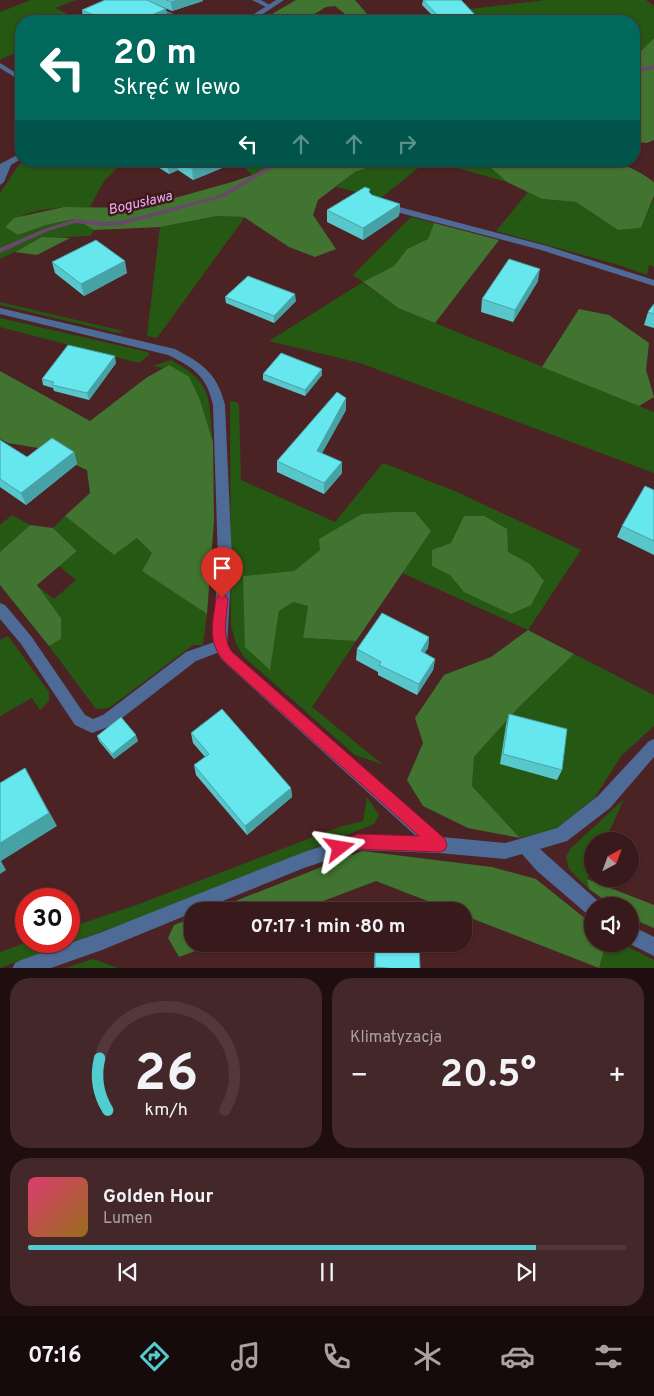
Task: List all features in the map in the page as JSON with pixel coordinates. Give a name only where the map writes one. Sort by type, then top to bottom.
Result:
[{"type":"street","points":[[136,0],[172,15]]},
{"type":"street","points":[[255,0],[270,7]]},
{"type":"street","points":[[256,15],[281,0]]},
{"type":"street","points":[[0,65],[15,75]]},
{"type":"street","points":[[0,182],[3,167],[15,160]]},
{"type":"street","points":[[374,203],[520,242],[654,283]]},
{"type":"street","points":[[0,311],[171,352],[192,362],[206,374],[215,388],[221,426],[225,560],[220,646],[227,656],[439,845]]},
{"type":"street","points":[[0,609],[26,640],[80,720],[92,726],[108,720],[191,656],[220,646]]},
{"type":"street","points":[[20,968],[102,941],[304,860],[358,842],[439,845],[505,851],[562,835],[604,802],[654,746]]},
{"type":"street","points":[[526,846],[543,865],[584,900]]},
{"type":"street","points":[[639,939],[654,947]]},
{"type":"green space","points":[[31,0],[76,0],[55,8],[70,15],[15,15],[15,53],[0,60],[0,12]]},
{"type":"green space","points":[[296,0],[355,0],[368,15],[346,15],[335,6],[326,7],[313,15],[270,15]]},
{"type":"green space","points":[[545,0],[646,0],[654,6],[654,38],[640,50],[640,15],[476,15],[470,9]]},
{"type":"green space","points":[[654,38],[654,140],[647,143],[640,142],[640,50]]},
{"type":"green space","points":[[18,167],[118,167],[104,181],[90,207],[44,209],[22,215],[5,227],[18,235],[46,225],[75,219],[94,230],[90,236],[42,238],[0,259],[0,193]]},
{"type":"green space","points":[[245,167],[277,167],[253,176]]},
{"type":"green space","points":[[276,167],[369,167],[355,172],[318,200],[313,215],[336,249],[315,257],[289,247],[244,217],[217,216],[160,227],[94,230],[75,219],[46,225],[18,235],[5,227],[14,218],[64,207],[139,208],[232,182]]},
{"type":"green space","points":[[369,167],[419,167],[381,198],[336,187],[355,172]]},
{"type":"green space","points":[[454,167],[490,167],[507,182]]},
{"type":"green space","points":[[490,167],[628,167],[654,182],[654,196],[641,228],[618,230],[576,202],[542,199],[507,182]]},
{"type":"green space","points":[[528,192],[542,199],[576,202],[618,230],[641,228],[654,199],[654,267],[649,265],[647,275],[619,265],[496,231]]},
{"type":"green space","points":[[217,216],[245,217],[157,338],[147,336],[160,227]]},
{"type":"green space","points":[[411,217],[434,223],[428,239],[407,249],[394,266],[363,283],[398,308],[654,412],[654,473],[360,363],[269,341],[363,282],[353,275]]},
{"type":"green space","points":[[434,223],[499,240],[435,323],[398,308],[363,282],[394,266],[407,249],[428,239]]},
{"type":"green space","points":[[42,237],[70,238],[37,255],[15,252]]},
{"type":"green space","points":[[0,302],[123,331],[118,333],[0,305]]},
{"type":"green space","points":[[579,309],[609,315],[649,343],[646,370],[654,397],[639,406],[542,367]]},
{"type":"green space","points":[[0,318],[148,352],[149,355],[139,363],[0,327]]},
{"type":"green space","points":[[171,360],[195,376],[202,384],[209,402],[213,442],[200,400],[169,365],[162,368],[153,366]]},
{"type":"green space","points":[[169,365],[189,377],[200,400],[213,442],[214,521],[207,614],[142,571],[152,553],[137,538],[114,555],[65,516],[90,493],[87,470],[38,448],[8,443],[0,439],[0,371],[90,421],[146,378]]},
{"type":"green space","points":[[230,401],[237,402],[239,405],[241,480],[335,522],[383,463],[457,492],[581,550],[528,630],[402,573],[430,531],[320,550],[294,571],[243,576],[270,669],[279,611],[293,602],[308,606],[303,638],[356,641],[312,707],[382,764],[355,755],[244,657],[236,644],[231,625]]},
{"type":"green space","points":[[415,512],[431,531],[356,641],[303,638],[308,606],[293,602],[279,611],[270,670],[245,647],[243,576],[294,571],[320,550],[319,539],[362,514]]},
{"type":"green space","points":[[12,515],[30,525],[0,552],[0,525]]},
{"type":"green space","points":[[65,516],[114,555],[137,538],[152,553],[143,571],[207,614],[203,645],[193,645],[109,708],[96,709],[49,646],[61,639],[61,618],[36,585],[54,599],[76,580],[59,566],[77,551],[53,528]]},
{"type":"green space","points":[[464,516],[484,516],[507,529],[508,552],[530,564],[544,581],[531,605],[511,614],[464,592],[450,575],[432,566],[432,550],[451,543]]},
{"type":"green space","points":[[30,525],[53,528],[77,551],[37,585],[61,618],[61,639],[49,646],[0,585],[0,552]]},
{"type":"green space","points":[[528,630],[574,654],[520,706],[474,757],[472,786],[520,838],[468,828],[423,806],[407,780],[423,743],[415,718],[444,675],[491,657]]},
{"type":"green space","points":[[8,636],[49,692],[49,701],[40,710],[32,698],[0,716],[0,640]]},
{"type":"green space","points":[[574,654],[654,695],[654,726],[621,756],[594,799],[555,829],[520,838],[472,786],[474,757],[520,706]]},
{"type":"green space","points":[[367,797],[379,815],[374,824],[145,916],[80,939],[80,924],[139,904],[339,827],[363,821]]},
{"type":"green space","points":[[624,799],[609,832],[588,832]]},
{"type":"green space","points":[[584,836],[584,884],[569,869],[566,857],[570,849]]},
{"type":"green space","points":[[362,851],[492,867],[536,879],[584,918],[584,952],[604,952],[599,968],[472,919],[472,902],[430,902],[376,881],[321,902],[233,902]]},
{"type":"green space","points":[[610,888],[633,897],[600,897],[589,889]]},
{"type":"green space","points":[[639,899],[654,905],[654,928],[639,922]]},
{"type":"green space","points":[[184,921],[184,952],[192,952],[179,957],[168,938],[174,925]]},
{"type":"green space","points":[[15,946],[15,953],[42,953],[0,968],[0,952]]},
{"type":"green space","points":[[604,952],[638,952],[654,960],[654,968],[599,968]]},
{"type":"green space","points":[[93,959],[118,968],[66,968]]},
{"type":"building","points":[[105,0],[147,0],[166,9],[152,15],[94,15],[82,10]]},
{"type":"building","points":[[423,0],[461,0],[475,15],[437,15]]},
{"type":"building","points":[[365,187],[370,189],[369,192],[372,195],[400,204],[363,228],[327,210]]},
{"type":"building","points":[[96,240],[125,261],[81,284],[52,262]]},
{"type":"building","points":[[509,259],[540,269],[515,310],[482,299]]},
{"type":"building","points":[[248,276],[295,294],[274,316],[225,297]]},
{"type":"building","points":[[654,304],[654,314],[648,312]]},
{"type":"building","points":[[68,345],[115,356],[87,393],[52,385],[54,382],[42,379]]},
{"type":"building","points":[[281,353],[322,369],[305,390],[263,374]]},
{"type":"building","points":[[337,392],[346,398],[317,451],[342,462],[324,483],[277,461]]},
{"type":"building","points":[[52,438],[74,452],[21,493],[0,479],[0,440],[27,457]]},
{"type":"building","points":[[645,486],[654,490],[654,541],[622,526]]},
{"type":"building","points":[[382,613],[429,637],[421,651],[435,659],[419,684],[379,665],[381,662],[357,649]]},
{"type":"building","points":[[222,709],[291,788],[245,826],[194,765],[209,754],[191,733]]},
{"type":"building","points":[[509,714],[567,729],[562,770],[503,754]]},
{"type":"building","points":[[121,717],[136,735],[112,754],[97,736]]},
{"type":"building","points":[[25,768],[49,813],[0,843],[0,783]]},
{"type":"building","points":[[375,952],[419,952],[420,968],[375,967]]},
{"type":"waterway","name":"Bogusława","points":[[640,70],[654,67]]},
{"type":"waterway","name":"Bogusława","points":[[0,251],[46,230],[75,221],[104,224],[122,223],[222,196],[272,167]]},
{"type":"route","points":[[222,598],[219,636],[220,646],[227,656],[439,845],[358,842],[340,848]]}]
